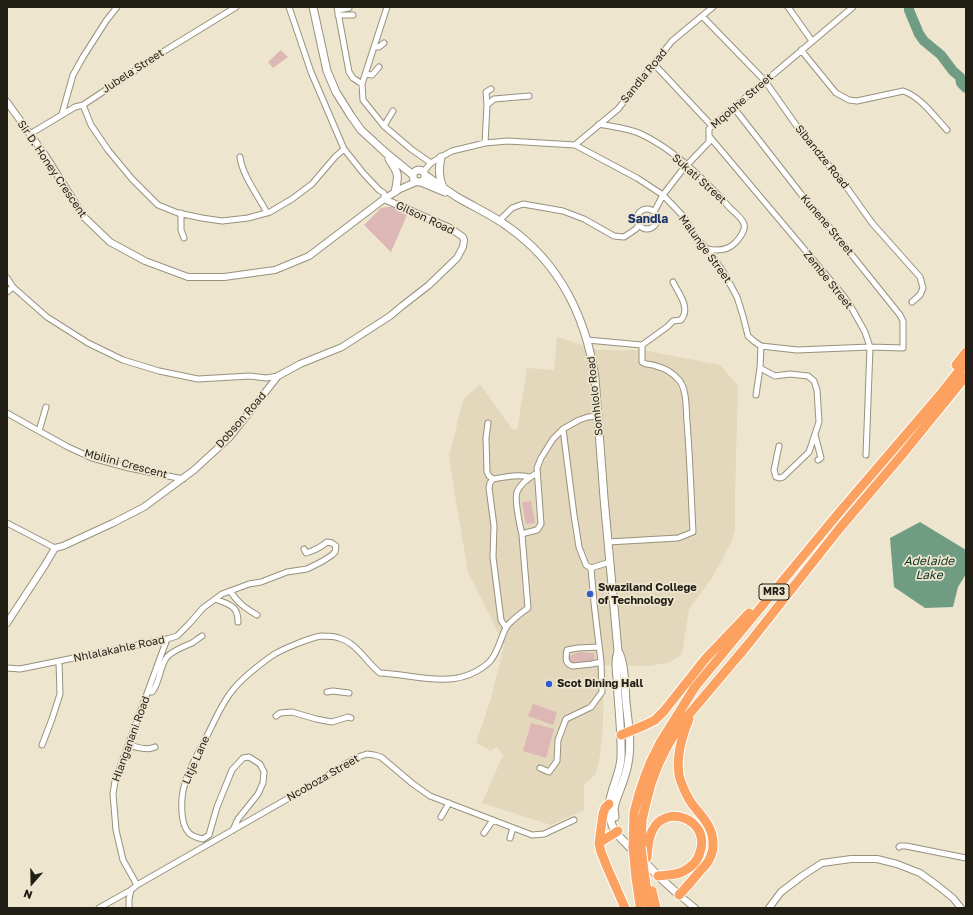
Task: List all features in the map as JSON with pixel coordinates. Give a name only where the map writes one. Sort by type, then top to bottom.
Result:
[{"type":"highway","points":[[939,396],[949,373],[966,352]]},
{"type":"highway","name":"MR3","points":[[649,907],[636,878],[637,847],[634,813],[651,761],[660,743],[695,687],[966,362]]},
{"type":"highway","name":"MR3","points":[[637,847],[646,799],[659,763],[681,724],[750,642],[839,529],[966,376]]},
{"type":"highway","points":[[625,733],[655,720],[664,711],[706,658],[794,567]]},
{"type":"highway","points":[[679,895],[710,860],[713,849],[713,839],[710,828],[704,817],[690,801],[680,776],[680,748],[690,714]]},
{"type":"highway","points":[[609,804],[603,814],[599,843],[606,867],[625,908]]},
{"type":"highway","points":[[649,907],[653,897],[647,858],[649,838],[652,830],[658,822],[669,817],[680,817],[691,821],[701,835],[702,845],[698,858],[682,872],[658,876]]},
{"type":"highway","points":[[599,843],[618,833]]},
{"type":"main road","name":"Somhlolo Road","points":[[313,7],[327,71],[336,92],[361,130],[388,155],[418,176],[499,221],[522,238],[541,256],[555,274],[567,292],[577,312],[592,359],[618,651],[616,660],[617,690],[629,752],[627,770],[614,810],[618,833]]},
{"type":"main road","points":[[388,155],[398,174],[397,191]]},
{"type":"main road","points":[[441,157],[439,174],[443,187]]},
{"type":"main road","name":"Somhlolo Road","points":[[418,176],[443,187],[458,197]]},
{"type":"main road","name":"Somhlolo Road","points":[[625,733],[620,764],[609,804],[610,818],[618,833],[658,876],[679,895]]},
{"type":"street","points":[[62,114],[73,75],[102,27],[117,7]]},
{"type":"street","name":"Jubela Street","points":[[30,134],[62,114],[75,107],[83,105],[166,50],[235,7]]},
{"type":"street","points":[[289,7],[311,72],[344,149],[364,174],[384,193],[384,199]]},
{"type":"street","points":[[387,7],[362,84],[363,100],[384,126],[411,149],[431,163]]},
{"type":"street","name":"Sandla Road","points":[[574,145],[618,109],[672,41],[713,7]]},
{"type":"street","points":[[788,7],[812,42]]},
{"type":"street","name":"Mqobhe Street","points":[[654,212],[663,195],[709,142],[709,129],[853,7]]},
{"type":"street","points":[[338,11],[349,8]]},
{"type":"street","points":[[338,11],[353,14]]},
{"type":"street","points":[[338,11],[349,72],[352,78],[362,84]]},
{"type":"street","name":"Sibandze Road","points":[[702,16],[765,81],[801,132],[846,185],[872,223],[920,278],[924,288],[920,295],[912,302]]},
{"type":"street","points":[[374,47],[379,47],[384,43]]},
{"type":"street","points":[[802,50],[836,93],[849,100],[857,101],[903,91],[918,100],[947,130]]},
{"type":"street","points":[[654,64],[712,126]]},
{"type":"street","points":[[365,74],[372,75],[379,67]]},
{"type":"street","points":[[485,143],[487,105],[486,92],[491,89]]},
{"type":"street","points":[[487,105],[494,99],[529,96]]},
{"type":"street","name":"Sir D. Honey Crescent","points":[[7,102],[45,154],[84,217],[110,242],[145,262],[188,277],[224,277],[275,270],[309,256],[384,199],[418,176]]},
{"type":"street","points":[[83,105],[91,125],[108,150],[132,179],[158,205],[180,213],[222,222],[267,213],[292,199],[312,184],[334,157],[344,149]]},
{"type":"street","name":"Kunene Street","points":[[734,108],[801,194],[831,228],[900,315],[903,321],[903,348],[870,348]]},
{"type":"street","points":[[384,126],[393,111]]},
{"type":"street","name":"Sukati Street","points":[[599,124],[640,134],[666,149],[717,194],[744,223],[743,232],[734,245],[721,250],[707,248]]},
{"type":"street","name":"Zembe Street","points":[[708,136],[842,294],[865,332],[870,348],[866,455]]},
{"type":"street","name":"Malunge Street","points":[[418,176],[431,163],[452,151],[485,143],[508,141],[574,145],[637,178],[663,195],[683,216],[698,240],[707,248],[724,273],[737,297],[748,336],[761,346]]},
{"type":"street","points":[[240,157],[246,177],[267,213]]},
{"type":"street","name":"Gilson Road","points":[[384,199],[450,228],[463,237],[464,240]]},
{"type":"street","points":[[499,221],[512,208],[523,204],[563,211],[584,219],[614,236],[624,237],[636,229],[639,224]]},
{"type":"street","points":[[648,209],[654,212],[657,218],[655,225],[649,229],[645,229],[639,224],[638,218],[641,212],[648,209]]},
{"type":"street","points":[[180,213],[181,230],[184,238]]},
{"type":"street","name":"Dobson Road","points":[[55,548],[63,546],[113,523],[144,507],[183,479],[230,437],[278,376],[300,364],[342,347],[390,316],[429,285],[457,258],[463,247],[464,240]]},
{"type":"street","points":[[7,278],[13,287],[47,317],[88,343],[123,360],[159,371],[198,379],[250,376],[266,378],[278,376]]},
{"type":"street","points":[[587,340],[642,345],[668,327],[673,321],[681,320],[684,316],[685,308],[673,282]]},
{"type":"street","points":[[7,292],[13,287]]},
{"type":"street","points":[[608,542],[678,538],[693,532],[691,463],[684,394],[680,381],[673,374],[664,368],[643,364],[642,345]]},
{"type":"street","points":[[756,395],[760,368],[761,346],[797,350],[870,348]]},
{"type":"street","points":[[760,368],[775,376],[790,374],[808,376],[814,381],[817,390],[819,422],[809,452],[783,477],[779,478],[776,477],[774,470],[779,446]]},
{"type":"street","points":[[38,431],[46,407]]},
{"type":"street","name":"Mbilini Crescent","points":[[7,413],[68,447],[92,458],[129,468],[183,479]]},
{"type":"street","points":[[522,536],[524,533],[537,530],[541,524],[537,468],[541,458],[553,439],[563,429],[579,420],[598,416]]},
{"type":"street","points":[[488,423],[486,438],[487,472],[489,476],[493,479],[523,476],[529,477]]},
{"type":"street","points":[[563,429],[579,547],[586,565],[591,568],[610,562]]},
{"type":"street","points":[[815,434],[820,458],[818,460]]},
{"type":"street","points":[[493,479],[489,488],[494,526],[493,557],[502,620],[506,628],[528,608],[522,536],[516,500],[517,491],[529,477],[537,473]]},
{"type":"street","points":[[7,523],[55,548],[7,623]]},
{"type":"street","name":"Nhlalakahle Road","points":[[7,668],[20,669],[59,662],[177,636],[203,608],[222,594],[287,572],[307,569],[332,555],[335,552],[336,546],[327,542],[322,546],[306,553],[304,548]]},
{"type":"street","points":[[540,768],[549,772],[556,762],[558,740],[566,719],[591,707],[602,692],[601,662],[591,568]]},
{"type":"street","points":[[230,591],[242,606],[257,615]]},
{"type":"street","points":[[216,599],[231,605],[236,609],[238,622]]},
{"type":"street","name":"Litje Lane","points":[[233,830],[238,819],[258,794],[263,783],[264,772],[260,764],[252,758],[243,758],[232,770],[217,807],[209,836],[203,839],[196,838],[188,832],[183,820],[182,795],[191,769],[219,712],[232,691],[253,670],[274,654],[302,642],[322,636],[339,638],[354,646],[380,673],[443,679],[457,678],[472,674],[483,668],[491,660],[506,628]]},
{"type":"street","points":[[148,692],[152,692],[155,688],[167,657],[181,647],[202,636]]},
{"type":"street","name":"Hlanganani Road","points":[[137,885],[123,860],[116,830],[112,794],[128,745],[167,639]]},
{"type":"street","points":[[599,647],[567,650],[565,658],[567,663],[573,666],[601,662]]},
{"type":"street","points":[[42,745],[60,694],[59,662]]},
{"type":"street","points":[[327,692],[333,691],[349,693]]},
{"type":"street","points":[[276,716],[280,713],[292,712],[332,722],[348,717],[350,718]]},
{"type":"street","points":[[128,745],[152,749],[156,747]]},
{"type":"street","name":"Ncoboza Street","points":[[100,908],[354,759],[368,754],[381,757],[430,796],[532,835],[544,834],[574,820]]},
{"type":"street","points":[[441,817],[449,803]]},
{"type":"street","points":[[484,833],[493,820]]},
{"type":"street","points":[[510,838],[513,828]]},
{"type":"street","points":[[899,847],[906,846],[966,858]]},
{"type":"street","points":[[769,908],[782,892],[802,876],[822,863],[851,859],[877,859],[897,864],[920,873],[953,898],[962,908]]},
{"type":"street","points":[[129,908],[131,890]]},
{"type":"street","name":"Somhlolo Road","points":[[679,895],[695,908]]},
{"type":"shaded area","points":[[281,50],[288,57],[273,68],[268,62]]},
{"type":"shaded area","points":[[392,207],[407,215],[391,252],[364,225],[381,208]]},
{"type":"shaded area","name":"Swaziland College of Technology","points":[[557,337],[597,350],[642,350],[720,365],[738,386],[735,530],[732,541],[712,578],[689,609],[682,654],[671,662],[650,666],[604,665],[603,724],[600,756],[595,775],[584,784],[584,810],[551,825],[482,803],[503,755],[497,747],[491,751],[476,743],[491,698],[504,645],[468,572],[449,457],[463,400],[480,384],[512,429],[517,430],[527,368],[554,370]]},
{"type":"shaded area","points":[[531,501],[535,523],[526,524],[522,502]]},
{"type":"shaded area","points":[[580,652],[594,653],[595,662],[571,663],[568,658],[569,656]]},
{"type":"shaded area","points":[[533,704],[557,712],[553,725],[528,716]]},
{"type":"shaded area","points":[[531,723],[554,729],[546,758],[523,751]]},
{"type":"water","name":"Adelaide Lake","points":[[920,522],[966,550],[966,574],[958,587],[953,607],[925,608],[894,587],[890,538]]},
{"type":"waterway","points":[[909,7],[919,34],[924,41],[941,55],[953,71],[960,77],[961,83],[966,88]]},
{"type":"place","name":"Swaziland College of Technology","points":[[590,594]]},
{"type":"place","name":"Scot Dining Hall","points":[[549,684]]},
{"type":"district","name":"Sandla","points":[[648,219]]}]
